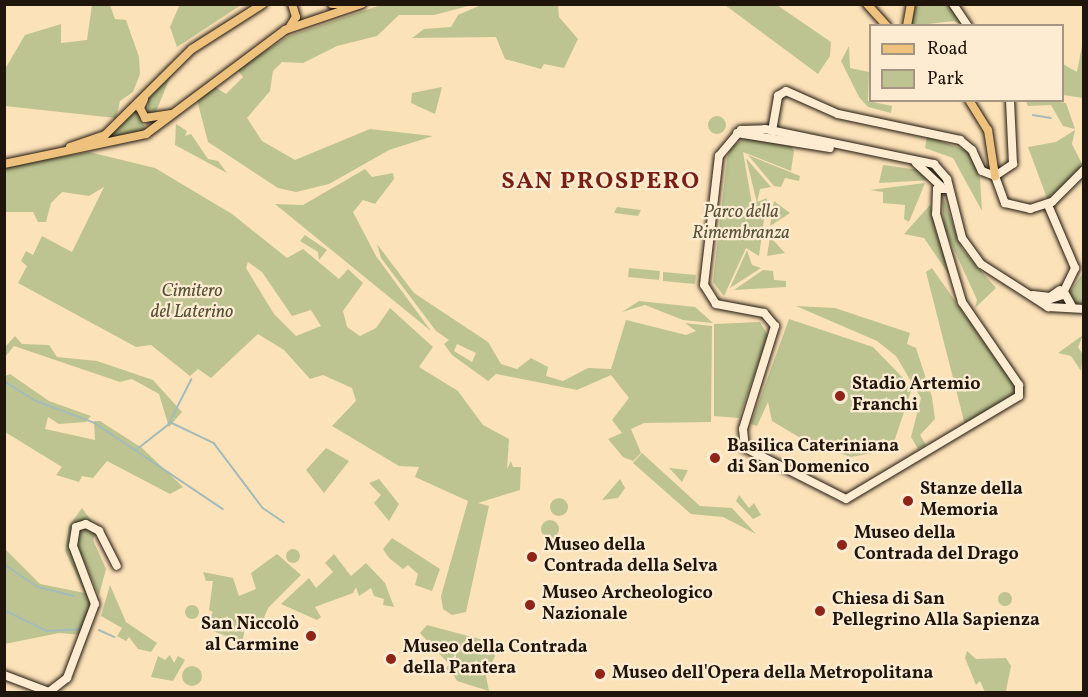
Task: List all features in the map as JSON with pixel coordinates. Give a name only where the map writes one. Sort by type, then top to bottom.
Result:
[{"type":"main road","points":[[4,159],[100,138],[156,82],[205,39],[263,4]]},
{"type":"main road","points":[[289,28],[296,17],[292,4]]},
{"type":"main road","points":[[332,4],[346,4]]},
{"type":"main road","points":[[4,164],[134,138],[188,104],[289,28],[362,4]]},
{"type":"main road","points":[[867,4],[885,24]]},
{"type":"main road","points":[[907,24],[911,4]]},
{"type":"main road","points":[[156,82],[141,105],[144,117],[164,117],[188,104]]},
{"type":"main road","points":[[970,102],[989,134],[995,176]]},
{"type":"main road","points":[[975,102],[993,132],[995,176]]},
{"type":"street","points":[[953,4],[967,24]]},
{"type":"street","points":[[768,130],[782,92],[838,114],[960,140],[972,150],[982,171],[995,176],[1008,205],[1048,205],[1083,170]]},
{"type":"street","points":[[995,176],[1013,164],[1010,102]]},
{"type":"street","points":[[943,187],[939,230],[966,309],[1019,385],[1016,398],[848,499],[833,496],[748,451],[743,429],[776,334],[769,316],[732,310],[710,300],[704,283],[717,164],[723,146],[736,133],[768,130],[940,168],[943,187],[967,248],[986,269],[1031,295],[1076,309]]},
{"type":"street","points":[[736,133],[842,148]]},
{"type":"street","points":[[1048,205],[1073,257],[1072,274],[1063,294],[1050,302]]},
{"type":"street","points":[[1031,295],[1054,295],[1072,274]]},
{"type":"street","points":[[1063,294],[1076,309]]},
{"type":"street","points":[[1031,295],[1076,309]]},
{"type":"street","points":[[4,675],[49,692],[66,681],[96,602],[73,546],[76,527],[88,524],[99,531],[117,566]]},
{"type":"green space","points":[[180,4],[241,5],[177,47],[170,27]]},
{"type":"green space","points":[[558,4],[559,17],[578,39],[564,68],[544,64],[541,69],[505,59],[496,37],[412,38],[424,29],[451,27],[458,15],[481,5]]},
{"type":"green space","points":[[916,4],[949,5],[963,24],[954,21],[911,24]]},
{"type":"green space","points":[[92,5],[110,5],[115,19],[126,20],[139,57],[140,74],[133,92],[120,101],[116,118],[5,106],[5,69],[25,35],[61,24],[61,43],[87,40]]},
{"type":"green space","points":[[381,5],[472,5],[434,15],[399,15],[377,36],[337,46],[303,63],[282,62],[273,71],[270,91],[247,118],[262,141],[295,160],[370,129],[433,136],[389,150],[329,184],[296,192],[278,188],[208,142],[197,100],[215,87],[226,94],[243,77],[237,69],[289,36]]},
{"type":"green space","points":[[725,5],[777,5],[831,42],[830,56],[818,74]]},
{"type":"green space","points":[[1083,41],[1083,98],[1064,95],[1064,65],[1077,72]]},
{"type":"green space","points":[[849,46],[850,68],[869,72],[868,101],[892,106],[891,113],[868,107],[859,97],[841,61]]},
{"type":"green space","points":[[199,48],[171,75],[155,114],[148,115],[148,100],[165,79]]},
{"type":"green space","points":[[442,87],[435,114],[411,103],[412,93]]},
{"type":"green space","points":[[1026,102],[1066,103],[1075,129],[1063,126],[1051,105],[1028,106]]},
{"type":"green space","points":[[136,108],[146,130],[101,140]]},
{"type":"green space","points":[[717,116],[723,119],[726,125],[723,131],[717,134],[711,131],[708,125],[711,119]]},
{"type":"green space","points":[[176,124],[187,131],[185,136],[191,134],[208,159],[218,161],[227,173],[175,145]]},
{"type":"green space","points":[[1075,130],[1072,144],[1083,166],[1048,201],[1028,147],[1056,142]]},
{"type":"green space","points":[[927,136],[970,152],[980,178],[982,211],[953,158],[925,148]]},
{"type":"green space","name":"Parco della Rimembranza","points":[[746,138],[791,146],[794,151],[791,171],[743,152],[752,204],[767,198],[759,256],[746,248],[724,296],[713,282],[727,159],[731,147]]},
{"type":"green space","name":"Cimitero del Laterino","points":[[89,152],[155,168],[232,214],[287,258],[303,249],[339,279],[348,269],[363,283],[343,311],[347,327],[360,336],[376,328],[390,308],[433,347],[419,367],[458,391],[483,425],[509,439],[507,469],[511,461],[513,467],[521,467],[520,490],[478,503],[489,506],[466,612],[452,615],[443,609],[441,596],[468,501],[415,477],[419,467],[399,466],[332,426],[356,401],[352,388],[323,375],[310,379],[284,350],[258,334],[211,378],[198,369],[190,376],[151,345],[136,347],[18,283],[27,266],[21,261],[26,251],[33,255],[42,236],[72,252],[104,187],[89,196],[62,192],[51,203],[46,222],[38,222],[33,212],[5,212],[4,167]],"holes":[[[248,262],[262,272],[292,316],[311,310],[321,326],[296,336],[274,314],[246,268]]]},
{"type":"green space","points":[[748,155],[800,176],[799,181],[785,178],[781,187],[774,186]]},
{"type":"green space","points":[[746,158],[771,187],[760,189],[757,203]]},
{"type":"green space","points":[[883,165],[920,170],[932,180],[879,183]]},
{"type":"green space","points":[[365,169],[372,177],[393,173],[394,179],[375,204],[363,200],[353,212],[376,256],[431,331],[275,204],[303,205]]},
{"type":"green space","points":[[925,183],[909,222],[904,219],[905,205],[883,203],[883,192],[870,190]]},
{"type":"green space","points":[[942,194],[962,249],[996,288],[975,308],[977,300],[944,227]]},
{"type":"green space","points":[[774,201],[790,213],[770,226]]},
{"type":"green space","points":[[930,205],[936,232],[954,282],[924,238],[904,234]]},
{"type":"green space","points":[[617,207],[641,210],[638,216],[614,213]]},
{"type":"green space","points":[[771,231],[774,241],[785,253],[767,256]]},
{"type":"green space","points":[[305,235],[327,250],[319,260],[318,252],[300,241]]},
{"type":"green space","points":[[377,244],[414,293],[488,342],[501,364],[517,369],[531,358],[548,367],[546,376],[563,381],[588,368],[611,369],[626,320],[686,335],[696,331],[685,323],[712,326],[711,422],[644,423],[631,429],[641,453],[633,461],[623,457],[608,439],[622,433],[612,420],[629,398],[611,375],[577,390],[496,374],[488,381],[452,355],[444,344],[449,340],[436,331],[381,258]],"holes":[[[457,344],[476,353],[472,362],[454,351]]]},
{"type":"green space","points":[[747,250],[752,265],[761,268],[730,288]]},
{"type":"green space","points":[[629,268],[660,271],[659,280],[628,277]]},
{"type":"green space","points":[[932,268],[1016,388],[1013,397],[965,425],[926,272]]},
{"type":"green space","points":[[763,270],[773,271],[774,280],[786,281],[786,287],[734,290]]},
{"type":"green space","points":[[663,272],[696,275],[695,284],[663,281]]},
{"type":"green space","points":[[1083,273],[1083,304],[1075,304],[1070,292]]},
{"type":"green space","points":[[639,301],[695,307],[713,323],[683,320],[645,305],[622,312]]},
{"type":"green space","points":[[796,306],[835,308],[910,333],[907,344],[916,348],[932,397],[935,419],[920,435],[926,445],[918,449],[911,437],[921,398],[896,356],[877,341]]},
{"type":"green space","name":"Stadio Artemio Franchi","points":[[789,319],[873,347],[904,379],[911,391],[894,442],[883,451],[851,457],[807,442],[772,421],[768,402],[757,426],[751,424]]},
{"type":"green space","points":[[760,322],[768,336],[739,418],[714,416],[714,324]]},
{"type":"green space","points":[[1083,335],[1078,347],[1083,355],[1081,371],[1071,356],[1058,353]]},
{"type":"green space","points":[[15,336],[22,344],[49,345],[57,357],[97,361],[153,380],[182,412],[169,427],[159,394],[132,379],[120,382],[14,346],[5,357],[5,347]]},
{"type":"green space","points":[[10,374],[49,401],[91,416],[86,422],[59,424],[48,417],[45,429],[95,440],[94,421],[100,421],[142,448],[183,487],[170,494],[107,461],[93,478],[82,476],[79,482],[56,475],[62,467],[5,432],[5,376]]},
{"type":"green space","points":[[326,448],[349,461],[324,493],[306,470]]},
{"type":"green space","points":[[642,453],[700,506],[732,508],[756,534],[723,517],[691,514],[633,463]]},
{"type":"green space","points":[[669,468],[688,470],[682,482]]},
{"type":"green space","points":[[379,479],[399,504],[389,521],[374,503],[381,495],[369,483]]},
{"type":"green space","points":[[620,479],[625,488],[618,498],[602,500]]},
{"type":"green space","points":[[739,495],[749,508],[754,503],[761,515],[753,519],[736,501]]},
{"type":"green space","points":[[559,498],[565,501],[568,507],[565,513],[559,516],[553,513],[550,507],[553,501]]},
{"type":"green space","points":[[82,508],[93,523],[74,524],[69,538],[93,604],[82,635],[59,633],[5,644],[4,548],[40,584],[85,593],[65,551],[69,526]]},
{"type":"green space","points":[[546,520],[554,520],[559,525],[557,536],[546,538],[541,533],[541,525]]},
{"type":"green space","points":[[87,527],[96,532],[93,540],[106,569],[99,595],[74,538]]},
{"type":"green space","points":[[392,538],[440,569],[432,591],[415,585],[418,574],[408,565],[403,569],[389,558],[383,549]]},
{"type":"green space","points":[[293,549],[298,551],[300,556],[298,561],[293,563],[288,561],[286,556],[288,551]]},
{"type":"green space","points":[[277,554],[301,575],[268,608],[259,630],[245,629],[242,642],[205,628],[213,612],[209,610],[213,581],[206,581],[203,572],[233,578],[239,596],[256,589],[251,573]]},
{"type":"green space","points":[[334,554],[351,576],[366,563],[385,583],[394,607],[383,605],[384,599],[374,596],[371,588],[359,596],[356,587],[353,593],[315,607],[321,617],[317,620],[281,604],[309,578],[316,588],[333,572],[325,563]]},
{"type":"green space","points":[[110,585],[126,622],[157,643],[151,652],[138,649],[129,637],[126,641],[117,636],[122,628],[101,616]]},
{"type":"green space","points":[[1002,592],[1008,592],[1012,599],[1008,606],[1002,606],[998,602],[998,596]]},
{"type":"green space","points":[[189,605],[195,605],[199,612],[195,619],[189,619],[185,615],[185,609]]},
{"type":"green space","points":[[427,625],[487,641],[495,656],[486,676],[489,691],[457,681],[451,671],[443,675],[449,664],[420,633]]},
{"type":"green space","points":[[967,651],[976,659],[1006,658],[1011,666],[1006,691],[985,692],[980,681],[976,685],[965,658]]},
{"type":"green space","points":[[170,655],[174,663],[178,656],[185,660],[173,681],[151,677],[158,656],[165,660]]},
{"type":"green space","points":[[192,666],[199,669],[202,676],[199,683],[192,686],[185,683],[182,676],[185,669]]},
{"type":"waterway","points":[[1033,115],[1051,118]]},
{"type":"waterway","points":[[136,450],[168,425],[191,380]]},
{"type":"waterway","points":[[4,381],[34,400],[95,423],[223,509]]},
{"type":"waterway","points":[[170,422],[214,443],[263,508],[284,522]]},
{"type":"waterway","points":[[4,564],[38,587],[74,596]]},
{"type":"waterway","points":[[4,610],[47,631],[82,629]]},
{"type":"waterway","points":[[99,630],[115,637]]},
{"type":"place","name":"Stadio Artemio Franchi","points":[[840,396]]},
{"type":"place","name":"Basilica Cateriniana di San Domenico","points":[[715,458]]},
{"type":"place","name":"Stanze della Memoria","points":[[908,501]]},
{"type":"place","name":"Museo della Contrada del Drago","points":[[842,545]]},
{"type":"place","name":"Museo della Contrada della Selva","points":[[532,557]]},
{"type":"place","name":"Museo Archeologico Nazionale","points":[[530,605]]},
{"type":"place","name":"Chiesa di San Pellegrino Alla Sapienza","points":[[820,611]]},
{"type":"place","name":"San Niccolò al Carmine","points":[[311,636]]},
{"type":"place","name":"Museo della Contrada della Pantera","points":[[391,659]]},
{"type":"place","name":"Museo dell'Opera della Metropolitana","points":[[600,674]]},
{"type":"district","name":"SAN PROSPERO","points":[[601,183]]}]
